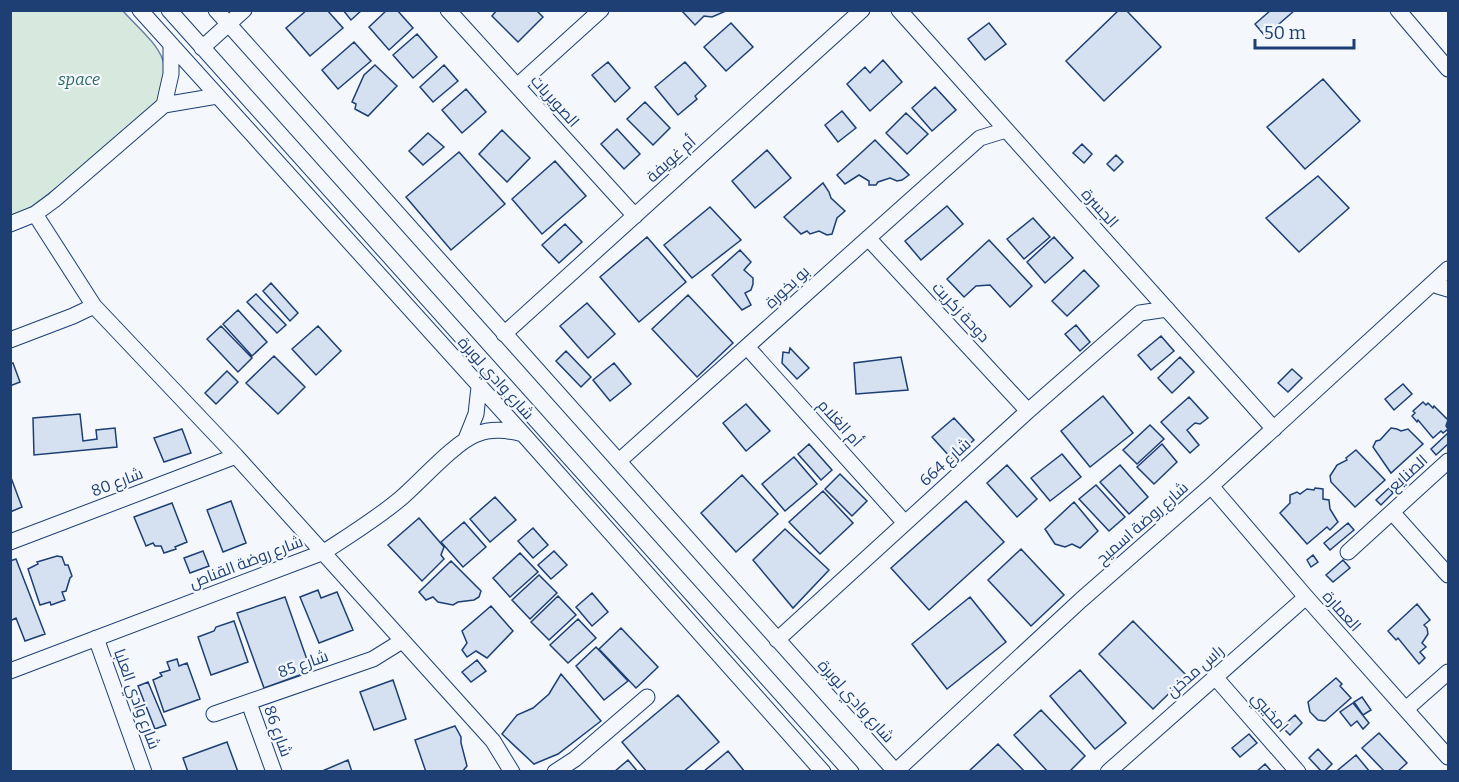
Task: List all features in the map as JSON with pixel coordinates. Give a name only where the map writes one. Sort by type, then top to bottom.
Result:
[{"type":"street","name":"شارع وادي لوبرة","points":[[140,10],[523,434],[823,771]]},
{"type":"street","name":"شارع وادي لوبرة","points":[[169,10],[851,771]]},
{"type":"street","name":"شارع وادي لوبرة","points":[[216,10],[895,771]]},
{"type":"street","points":[[202,48],[244,10]]},
{"type":"street","name":"الصويريات","points":[[448,10],[635,216]]},
{"type":"street","points":[[517,86],[601,10]]},
{"type":"street","name":"أم غويفة","points":[[504,334],[862,10]]},
{"type":"street","name":"الجسرة","points":[[899,10],[1274,429]]},
{"type":"street","points":[[1398,10],[1449,69]]},
{"type":"street","points":[[164,105],[171,74],[171,45]]},
{"type":"street","points":[[10,224],[35,214],[164,105],[217,96]]},
{"type":"street","name":"بو بخورة","points":[[980,138],[990,112]]},
{"type":"street","name":"بو بخورة","points":[[619,461],[748,348],[980,138],[1006,130]]},
{"type":"street","points":[[35,214],[94,306],[324,552],[493,741],[512,771]]},
{"type":"street","name":"دوحة زكريت","points":[[868,238],[1028,411]]},
{"type":"street","name":"شارع روضة اسميح","points":[[895,771],[1081,600],[1211,486],[1449,269]]},
{"type":"street","name":"شارع روضة اسميح","points":[[1413,303],[1445,284]]},
{"type":"street","points":[[1147,287],[1140,314],[1167,309]]},
{"type":"street","points":[[10,340],[94,306]]},
{"type":"street","name":"شارع 664","points":[[777,640],[1028,411],[1140,314]]},
{"type":"street","name":"أم الغلام","points":[[748,348],[906,523]]},
{"type":"street","name":"شارع روضة القناص","points":[[466,439],[476,414],[479,387]]},
{"type":"street","name":"شارع روضة القناص","points":[[10,671],[324,552],[368,525],[420,482],[466,439],[494,430],[508,430],[523,434]]},
{"type":"street","name":"شارع 80","points":[[10,542],[236,456]]},
{"type":"street","name":"الصنايع","points":[[1348,552],[1449,461]]},
{"type":"street","name":"العمارة","points":[[1211,486],[1306,597],[1449,757]]},
{"type":"street","name":"الصنايع","points":[[1392,512],[1449,575]]},
{"type":"street","name":"راس مدخن","points":[[1108,771],[1306,597]]},
{"type":"street","name":"شارع وادي العلبا","points":[[96,638],[144,771]]},
{"type":"street","name":"شارع 85","points":[[214,714],[373,659],[402,641]]},
{"type":"street","points":[[1406,709],[1449,672]]},
{"type":"street","name":"امخيبي","points":[[1215,677],[1298,771]]},
{"type":"street","points":[[555,771],[575,759],[647,697]]},
{"type":"street","name":"شارع 86","points":[[249,703],[274,771]]},
{"type":"green space","name":"space","points":[[11,11],[123,11],[160,53],[165,76],[163,90],[155,106],[83,168],[23,213],[11,218]]},
{"type":"building","points":[[307,10],[327,10],[343,28],[310,56],[286,28]]},
{"type":"building","points":[[343,10],[362,10],[351,20]]},
{"type":"building","points":[[387,10],[397,10],[413,28],[389,50],[369,27]]},
{"type":"building","points":[[497,10],[536,10],[543,17],[518,42],[492,16]]},
{"type":"building","points":[[681,10],[728,10],[712,17],[704,16],[695,25]]},
{"type":"building","points":[[1119,10],[1126,10],[1161,47],[1104,101],[1066,61]]},
{"type":"building","points":[[1271,10],[1294,11],[1265,36],[1255,24]]},
{"type":"building","points":[[731,23],[753,47],[726,71],[704,47]]},
{"type":"building","points":[[989,23],[1006,44],[985,60],[968,39]]},
{"type":"building","points":[[417,34],[437,57],[413,78],[393,55]]},
{"type":"building","points":[[354,42],[371,61],[338,89],[322,70]]},
{"type":"building","points":[[883,60],[902,82],[870,111],[847,84],[865,67],[870,73]]},
{"type":"building","points":[[608,62],[630,88],[615,102],[592,75]]},
{"type":"building","points":[[685,62],[706,86],[695,96],[697,99],[678,115],[655,87]]},
{"type":"building","points":[[375,65],[397,86],[368,116],[355,109],[356,104],[352,102],[364,75]]},
{"type":"building","points":[[444,65],[458,81],[433,102],[420,87]]},
{"type":"building","points":[[1323,79],[1360,121],[1305,169],[1267,127]]},
{"type":"building","points":[[935,87],[956,110],[932,131],[912,108]]},
{"type":"building","points":[[466,89],[486,112],[462,133],[442,110]]},
{"type":"building","points":[[645,102],[670,128],[653,145],[627,119]]},
{"type":"building","points":[[842,111],[856,128],[838,142],[825,125]]},
{"type":"building","points":[[906,113],[928,134],[907,154],[886,133]]},
{"type":"building","points":[[617,129],[640,154],[624,169],[601,144]]},
{"type":"building","points":[[502,130],[530,158],[507,182],[479,154]]},
{"type":"building","points":[[428,133],[444,147],[423,165],[409,151]]},
{"type":"building","points":[[875,140],[909,175],[902,180],[897,181],[890,178],[876,185],[869,185],[869,181],[859,175],[845,184],[837,175]]},
{"type":"building","points":[[1082,144],[1092,154],[1084,163],[1073,153]]},
{"type":"building","points":[[767,150],[791,178],[755,208],[732,181]]},
{"type":"building","points":[[459,152],[505,204],[451,250],[406,197]]},
{"type":"building","points":[[1116,155],[1123,162],[1114,171],[1107,164]]},
{"type":"building","points":[[555,161],[586,196],[542,234],[512,199]]},
{"type":"building","points":[[1318,176],[1349,208],[1299,252],[1266,218]]},
{"type":"building","points":[[823,183],[831,198],[845,211],[837,218],[832,234],[827,235],[819,231],[810,234],[807,231],[801,234],[784,217]]},
{"type":"building","points":[[947,206],[963,224],[921,260],[905,241]]},
{"type":"building","points":[[710,207],[741,240],[692,278],[664,245]]},
{"type":"building","points":[[1033,218],[1050,237],[1024,259],[1007,239]]},
{"type":"building","points":[[565,224],[582,242],[559,263],[542,245]]},
{"type":"building","points":[[647,237],[686,282],[639,322],[600,277]]},
{"type":"building","points":[[1054,237],[1073,258],[1045,283],[1027,262]]},
{"type":"building","points":[[989,240],[1032,286],[1010,307],[990,285],[976,286],[964,297],[947,279]]},
{"type":"building","points":[[740,250],[751,262],[744,270],[753,278],[751,290],[745,293],[751,305],[742,310],[712,275]]},
{"type":"building","points":[[1084,270],[1099,286],[1067,316],[1052,301]]},
{"type":"building","points":[[271,283],[298,313],[290,321],[263,291]]},
{"type":"building","points":[[256,294],[286,325],[277,333],[247,302]]},
{"type":"building","points":[[688,295],[733,343],[697,377],[652,329]]},
{"type":"building","points":[[587,303],[615,334],[588,358],[560,326]]},
{"type":"building","points":[[238,310],[267,342],[252,356],[223,324]]},
{"type":"building","points":[[1076,325],[1090,342],[1080,351],[1065,334]]},
{"type":"building","points":[[221,326],[252,358],[238,372],[207,339]]},
{"type":"building","points":[[318,326],[341,351],[316,375],[292,349]]},
{"type":"building","points":[[1161,336],[1174,351],[1151,370],[1138,355]]},
{"type":"building","points":[[790,348],[809,368],[797,379],[782,363],[783,352],[789,353]]},
{"type":"building","points":[[566,351],[591,377],[581,387],[556,361]]},
{"type":"building","points":[[274,356],[305,387],[278,414],[246,383]]},
{"type":"building","points":[[901,357],[908,390],[856,394],[854,363]]},
{"type":"building","points":[[1180,357],[1194,372],[1172,393],[1158,378]]},
{"type":"building","points":[[13,363],[20,382],[10,386],[10,364]]},
{"type":"building","points":[[614,363],[631,384],[610,401],[593,380]]},
{"type":"building","points":[[1292,369],[1302,378],[1288,392],[1278,383]]},
{"type":"building","points":[[227,371],[238,382],[216,404],[205,393]]},
{"type":"building","points":[[1403,384],[1412,394],[1394,410],[1385,399]]},
{"type":"building","points":[[1103,396],[1133,433],[1090,467],[1061,431]]},
{"type":"building","points":[[1189,397],[1208,418],[1200,424],[1195,423],[1187,430],[1199,445],[1190,453],[1161,422]]},
{"type":"building","points":[[1423,402],[1433,408],[1434,406],[1448,420],[1446,426],[1448,429],[1443,433],[1441,431],[1433,438],[1412,416],[1415,413],[1413,411]]},
{"type":"building","points":[[746,404],[770,431],[746,451],[723,423]]},
{"type":"building","points":[[80,414],[83,441],[97,439],[96,430],[115,428],[117,447],[34,455],[33,418]]},
{"type":"building","points":[[954,418],[974,440],[952,459],[932,437]]},
{"type":"building","points":[[1150,425],[1164,439],[1137,464],[1123,450]]},
{"type":"building","points":[[1391,428],[1401,431],[1408,429],[1423,444],[1391,473],[1373,447],[1376,441],[1380,440]]},
{"type":"building","points":[[182,429],[191,453],[164,462],[154,438]]},
{"type":"building","points":[[1448,433],[1448,444],[1436,455],[1431,449]]},
{"type":"building","points":[[809,444],[832,470],[821,480],[798,454]]},
{"type":"building","points":[[1162,444],[1177,462],[1154,484],[1137,467]]},
{"type":"building","points":[[1356,450],[1385,480],[1355,507],[1331,482],[1330,476],[1337,465],[1347,460],[1346,458]]},
{"type":"building","points":[[1062,454],[1081,477],[1050,501],[1031,478]]},
{"type":"building","points":[[794,457],[817,484],[785,511],[762,484]]},
{"type":"building","points":[[1414,463],[1420,469],[1397,490],[1391,484]]},
{"type":"building","points":[[1007,465],[1037,499],[1017,517],[987,483]]},
{"type":"building","points":[[1120,465],[1148,497],[1129,514],[1100,482]]},
{"type":"building","points":[[840,474],[867,501],[852,516],[825,489]]},
{"type":"building","points":[[10,475],[22,507],[10,512]]},
{"type":"building","points":[[742,475],[778,514],[736,552],[701,513]]},
{"type":"building","points":[[1096,485],[1125,517],[1109,531],[1079,499]]},
{"type":"building","points":[[1315,488],[1323,489],[1323,499],[1329,500],[1330,509],[1338,522],[1330,530],[1327,527],[1307,544],[1280,513],[1290,503],[1290,495]]},
{"type":"building","points":[[1389,488],[1393,493],[1381,505],[1376,500]]},
{"type":"building","points":[[823,491],[853,523],[820,554],[789,522]]},
{"type":"building","points":[[495,497],[516,520],[490,542],[470,519]]},
{"type":"building","points":[[231,501],[246,543],[223,552],[207,510]]},
{"type":"building","points":[[966,501],[1004,542],[929,610],[891,568]]},
{"type":"building","points":[[1074,502],[1098,531],[1080,548],[1072,544],[1065,547],[1055,544],[1045,529]]},
{"type":"building","points":[[172,503],[187,542],[164,553],[161,546],[155,546],[153,543],[146,546],[134,517]]},
{"type":"building","points":[[419,518],[444,547],[441,555],[444,559],[422,581],[388,545]]},
{"type":"building","points":[[464,522],[486,547],[463,567],[441,542]]},
{"type":"building","points":[[1348,523],[1354,530],[1330,550],[1324,543]]},
{"type":"building","points":[[533,528],[548,545],[533,558],[518,541]]},
{"type":"building","points":[[785,529],[829,570],[793,608],[753,560]]},
{"type":"building","points":[[1021,549],[1064,595],[1031,626],[988,580]]},
{"type":"building","points":[[203,551],[209,566],[190,573],[184,558]]},
{"type":"building","points":[[554,551],[567,565],[551,579],[538,565]]},
{"type":"building","points":[[520,553],[538,572],[510,597],[493,578]]},
{"type":"building","points":[[1313,555],[1318,562],[1311,567],[1307,560]]},
{"type":"building","points":[[57,556],[62,557],[65,565],[68,565],[72,576],[66,591],[62,592],[65,600],[51,605],[50,602],[40,605],[28,569],[38,564],[37,562]]},
{"type":"building","points":[[16,559],[45,634],[25,641],[16,618],[10,621],[10,561]]},
{"type":"building","points":[[1343,560],[1350,568],[1333,582],[1326,575]]},
{"type":"building","points":[[451,561],[481,591],[479,597],[453,605],[438,602],[433,597],[426,600],[419,592]]},
{"type":"building","points":[[539,575],[557,593],[530,619],[512,600]]},
{"type":"building","points":[[318,590],[321,598],[337,592],[353,630],[319,643],[300,597]]},
{"type":"building","points":[[592,593],[608,612],[592,626],[576,607]]},
{"type":"building","points":[[558,596],[576,615],[549,640],[531,622]]},
{"type":"building","points":[[285,597],[311,671],[264,688],[237,613]]},
{"type":"building","points":[[970,597],[1006,642],[947,689],[912,644]]},
{"type":"building","points":[[1417,604],[1430,620],[1424,625],[1428,634],[1422,643],[1426,647],[1420,652],[1425,658],[1419,664],[1398,638],[1396,640],[1388,631]]},
{"type":"building","points":[[491,606],[513,631],[487,658],[476,651],[467,657],[462,650],[467,643],[462,631]]},
{"type":"building","points":[[578,619],[596,638],[568,663],[550,645]]},
{"type":"building","points":[[234,621],[248,662],[211,675],[198,637],[214,631],[216,627]]},
{"type":"building","points":[[1133,621],[1187,676],[1153,709],[1099,654]]},
{"type":"building","points":[[621,628],[658,667],[636,688],[599,649]]},
{"type":"building","points":[[596,647],[628,681],[604,700],[576,666]]},
{"type":"building","points":[[177,659],[179,666],[187,663],[200,699],[164,712],[153,680],[162,676],[160,673],[170,670],[167,662]]},
{"type":"building","points":[[477,660],[486,671],[471,682],[462,672]]},
{"type":"building","points":[[1080,670],[1126,723],[1095,749],[1050,696]]},
{"type":"building","points":[[561,674],[601,721],[558,754],[534,764],[502,734],[517,715],[533,708],[549,694]]},
{"type":"building","points":[[1336,678],[1351,698],[1325,721],[1318,720],[1310,712],[1308,702]]},
{"type":"building","points":[[393,680],[406,719],[374,730],[360,692]]},
{"type":"building","points":[[148,682],[166,725],[155,729],[138,686]]},
{"type":"building","points":[[678,695],[719,742],[683,772],[647,772],[622,742]]},
{"type":"building","points":[[1362,697],[1371,710],[1363,715],[1354,702]]},
{"type":"building","points":[[1353,703],[1369,723],[1363,729],[1357,721],[1351,726],[1340,712]]},
{"type":"building","points":[[1041,710],[1085,756],[1069,772],[1048,772],[1014,735]]},
{"type":"building","points":[[1295,715],[1302,723],[1290,735],[1282,727]]},
{"type":"building","points":[[455,726],[461,737],[467,766],[462,772],[426,772],[415,740]]},
{"type":"building","points":[[1379,733],[1407,763],[1397,772],[1385,772],[1362,748]]},
{"type":"building","points":[[1249,734],[1257,743],[1240,757],[1232,748]]},
{"type":"building","points":[[227,742],[238,772],[188,772],[183,758]]},
{"type":"building","points":[[998,744],[1025,772],[968,772]]},
{"type":"building","points":[[1318,749],[1332,764],[1324,772],[1309,758]]},
{"type":"building","points":[[728,751],[745,772],[703,772]]},
{"type":"building","points":[[1356,755],[1370,772],[1339,772],[1338,770]]},
{"type":"building","points":[[348,760],[352,772],[320,772]]},
{"type":"building","points":[[628,760],[638,772],[614,772]]},
{"type":"building","points":[[1265,764],[1272,772],[1256,772]]}]
